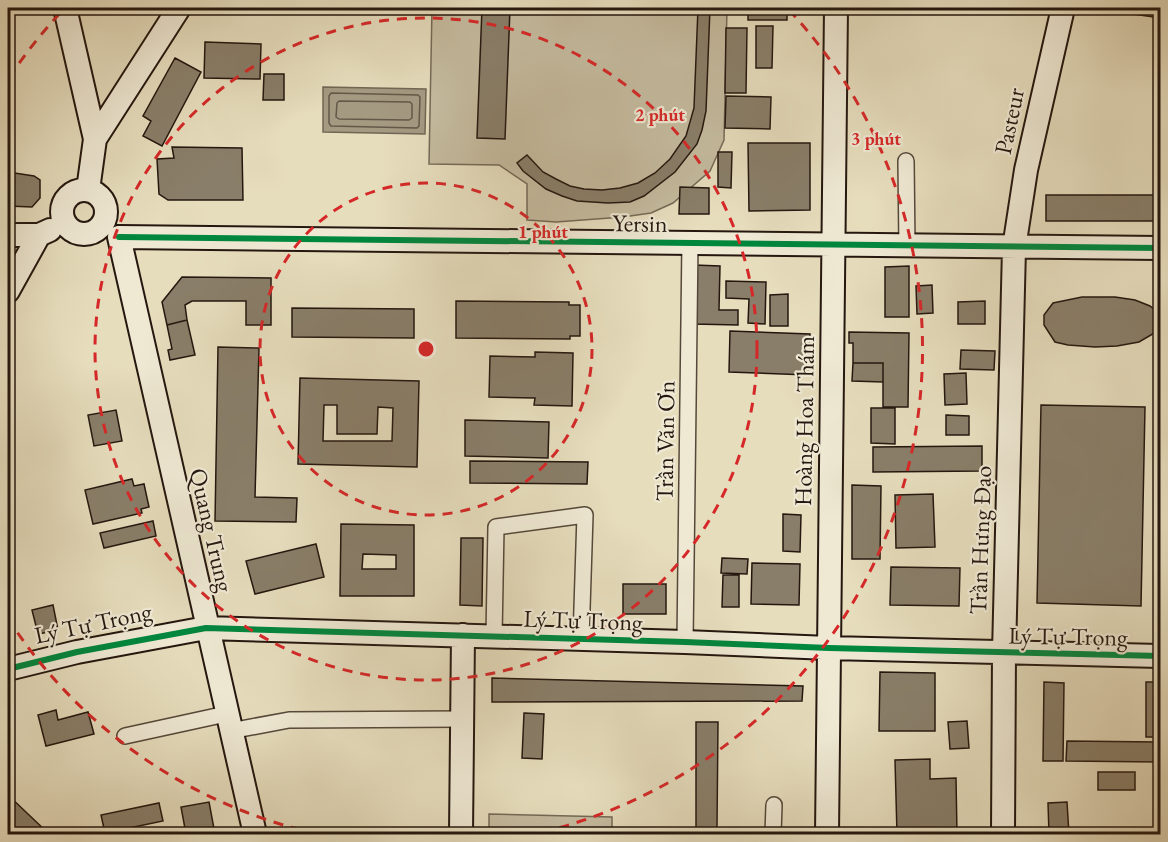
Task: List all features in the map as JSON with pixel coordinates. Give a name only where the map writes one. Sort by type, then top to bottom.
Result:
[{"type":"street","points":[[65,8],[95,138],[88,190]]},
{"type":"street","points":[[95,138],[179,8]]},
{"type":"street","name":"Hoàng Hoa Thám","points":[[827,834],[836,8]]},
{"type":"street","name":"Pasteur","points":[[1014,248],[1026,170],[1063,8]]},
{"type":"street","points":[[906,161],[907,247]]},
{"type":"street","points":[[88,190],[98,194],[104,200],[111,231],[80,234],[64,224],[62,209],[64,202],[76,192],[88,190]]},
{"type":"street","points":[[8,236],[39,235],[64,224]]},
{"type":"street","name":"Yersin","points":[[111,231],[833,246],[1161,248]]},
{"type":"street","name":"Quang Trung","points":[[111,231],[255,834]]},
{"type":"street","points":[[8,291],[39,235]]},
{"type":"street","name":"Trần Văn Ơn","points":[[685,642],[690,242]]},
{"type":"street","name":"Trần Hưng Đạo","points":[[1003,834],[1004,653],[1014,248]]},
{"type":"street","points":[[494,636],[496,528],[585,515],[581,639]]},
{"type":"street","name":"Lý Tự Trọng","points":[[8,669],[77,652],[206,628],[1161,656]]},
{"type":"street","points":[[461,834],[463,635]]},
{"type":"street","points":[[125,736],[228,722],[462,719]]},
{"type":"street","points":[[773,834],[774,805]]},
{"type":"shaded area","points":[[432,8],[727,8],[724,140],[710,171],[673,203],[651,213],[556,222],[527,220],[527,184],[499,165],[429,164]]},
{"type":"shaded area","points":[[489,814],[612,817],[612,834],[489,834]]},
{"type":"water","points":[[323,87],[426,89],[425,134],[323,132]]},
{"type":"building","points":[[482,8],[510,8],[505,139],[477,138]]},
{"type":"building","points":[[698,8],[710,8],[706,111],[697,144],[675,172],[644,196],[630,202],[608,203],[577,201],[562,196],[546,189],[523,171],[517,163],[527,155],[543,172],[570,186],[602,190],[638,183],[655,173],[670,159],[686,136],[694,108]]},
{"type":"building","points":[[748,8],[787,8],[787,20],[748,20]]},
{"type":"building","points":[[1119,8],[1160,8],[1160,18],[1119,12]]},
{"type":"building","points":[[756,26],[773,26],[772,68],[756,68]]},
{"type":"building","points":[[726,28],[747,28],[746,93],[725,93]]},
{"type":"building","points":[[205,42],[261,44],[260,79],[204,78]]},
{"type":"building","points":[[175,58],[201,72],[162,146],[143,136],[151,121],[143,116]]},
{"type":"building","points":[[264,74],[284,74],[284,100],[263,100]]},
{"type":"building","points":[[726,96],[771,97],[770,129],[725,128]]},
{"type":"building","points":[[748,143],[810,143],[810,210],[749,211]]},
{"type":"building","points":[[172,147],[242,148],[243,200],[168,200],[159,194],[157,159],[174,158]]},
{"type":"building","points":[[718,152],[732,152],[731,188],[718,187]]},
{"type":"building","points":[[8,172],[34,176],[40,180],[40,198],[32,207],[8,206]]},
{"type":"building","points":[[680,187],[709,188],[709,214],[679,214]]},
{"type":"building","points":[[1046,195],[1160,195],[1160,221],[1046,221]]},
{"type":"building","points":[[694,265],[720,266],[719,310],[738,310],[738,325],[693,324]]},
{"type":"building","points":[[909,266],[909,317],[885,317],[885,267]]},
{"type":"building","points":[[182,277],[271,278],[271,325],[246,325],[246,301],[192,301],[185,305],[187,320],[167,325],[162,302]]},
{"type":"building","points":[[726,281],[766,282],[765,324],[748,323],[749,299],[726,298]]},
{"type":"building","points":[[932,285],[933,313],[917,314],[916,286]]},
{"type":"building","points":[[788,294],[788,326],[770,326],[770,295]]},
{"type":"building","points":[[1082,297],[1115,297],[1135,300],[1150,306],[1155,310],[1156,332],[1139,342],[1117,346],[1095,347],[1055,342],[1044,325],[1044,315],[1053,303]]},
{"type":"building","points":[[456,301],[569,302],[569,305],[580,305],[580,336],[570,336],[570,339],[456,338]]},
{"type":"building","points":[[985,301],[985,324],[958,324],[958,302]]},
{"type":"building","points":[[292,308],[414,309],[414,338],[292,337]]},
{"type":"building","points":[[187,320],[195,355],[170,360],[168,350],[172,349],[167,325]]},
{"type":"building","points":[[730,331],[810,334],[808,375],[729,372]]},
{"type":"building","points":[[849,332],[909,333],[908,407],[883,407],[883,363],[853,363],[853,343],[849,343]]},
{"type":"building","points":[[218,347],[259,348],[255,497],[297,498],[296,522],[215,521]]},
{"type":"building","points":[[961,350],[995,351],[994,370],[960,369]]},
{"type":"building","points":[[535,352],[573,353],[572,406],[534,405],[535,398],[489,397],[490,356],[535,357]]},
{"type":"building","points":[[853,363],[883,363],[883,382],[852,381]]},
{"type":"building","points":[[966,373],[967,404],[945,405],[944,374]]},
{"type":"building","points":[[300,378],[419,381],[417,467],[298,464]],"holes":[[[324,405],[337,405],[337,434],[377,434],[378,407],[393,408],[392,441],[323,441]]]},
{"type":"building","points":[[1041,405],[1145,407],[1141,606],[1037,603]]},
{"type":"building","points":[[871,408],[895,408],[895,444],[871,443]]},
{"type":"building","points":[[116,410],[122,441],[94,446],[88,415]]},
{"type":"building","points":[[946,415],[969,416],[969,435],[946,435]]},
{"type":"building","points":[[465,420],[549,422],[548,458],[465,456]]},
{"type":"building","points":[[982,446],[982,471],[873,472],[873,447]]},
{"type":"building","points":[[470,461],[588,462],[587,484],[470,483]]},
{"type":"building","points":[[132,479],[134,486],[144,484],[149,507],[141,509],[142,513],[93,524],[85,490]]},
{"type":"building","points":[[852,485],[881,486],[880,559],[852,559]]},
{"type":"building","points":[[933,494],[935,547],[896,548],[895,495]]},
{"type":"building","points":[[783,514],[801,515],[800,552],[783,551]]},
{"type":"building","points":[[153,521],[156,536],[104,548],[100,533]]},
{"type":"building","points":[[341,524],[414,525],[414,596],[340,596]],"holes":[[[363,554],[396,555],[396,569],[362,569]]]},
{"type":"building","points":[[461,538],[483,538],[482,606],[460,605]]},
{"type":"building","points":[[316,544],[324,577],[255,594],[246,561]]},
{"type":"building","points":[[722,558],[748,559],[747,574],[721,573]]},
{"type":"building","points":[[752,563],[800,564],[799,605],[751,604]]},
{"type":"building","points":[[891,567],[960,568],[959,606],[890,605]]},
{"type":"building","points":[[723,575],[739,575],[739,607],[722,607]]},
{"type":"building","points":[[623,584],[666,584],[666,614],[623,614]]},
{"type":"building","points":[[53,605],[58,630],[38,634],[32,610]]},
{"type":"building","points":[[880,672],[935,673],[935,731],[879,731]]},
{"type":"building","points":[[492,678],[803,686],[802,701],[492,702]]},
{"type":"building","points":[[1044,682],[1064,683],[1063,761],[1043,761]]},
{"type":"building","points":[[1146,682],[1158,682],[1158,737],[1146,737]]},
{"type":"building","points":[[56,710],[58,720],[88,712],[94,734],[46,746],[38,715]]},
{"type":"building","points":[[524,713],[544,714],[542,759],[522,758]]},
{"type":"building","points":[[967,721],[969,748],[950,749],[948,722]]},
{"type":"building","points":[[696,722],[718,722],[717,828],[696,828]]},
{"type":"building","points":[[1067,741],[1158,742],[1158,762],[1066,761]]},
{"type":"building","points":[[930,759],[930,779],[956,778],[957,834],[897,834],[895,760]]},
{"type":"building","points":[[1098,772],[1135,772],[1135,790],[1098,790]]},
{"type":"building","points":[[8,795],[49,834],[21,834],[8,823]]},
{"type":"building","points":[[209,802],[215,834],[186,834],[181,807]]},
{"type":"building","points":[[1067,802],[1069,834],[1049,834],[1048,803]]},
{"type":"building","points":[[159,803],[163,821],[105,833],[101,815]]},
{"type":"cycle path","points":[[119,237],[1160,248]]},
{"type":"cycle path","points":[[8,669],[77,652],[206,628],[1160,656]]}]
